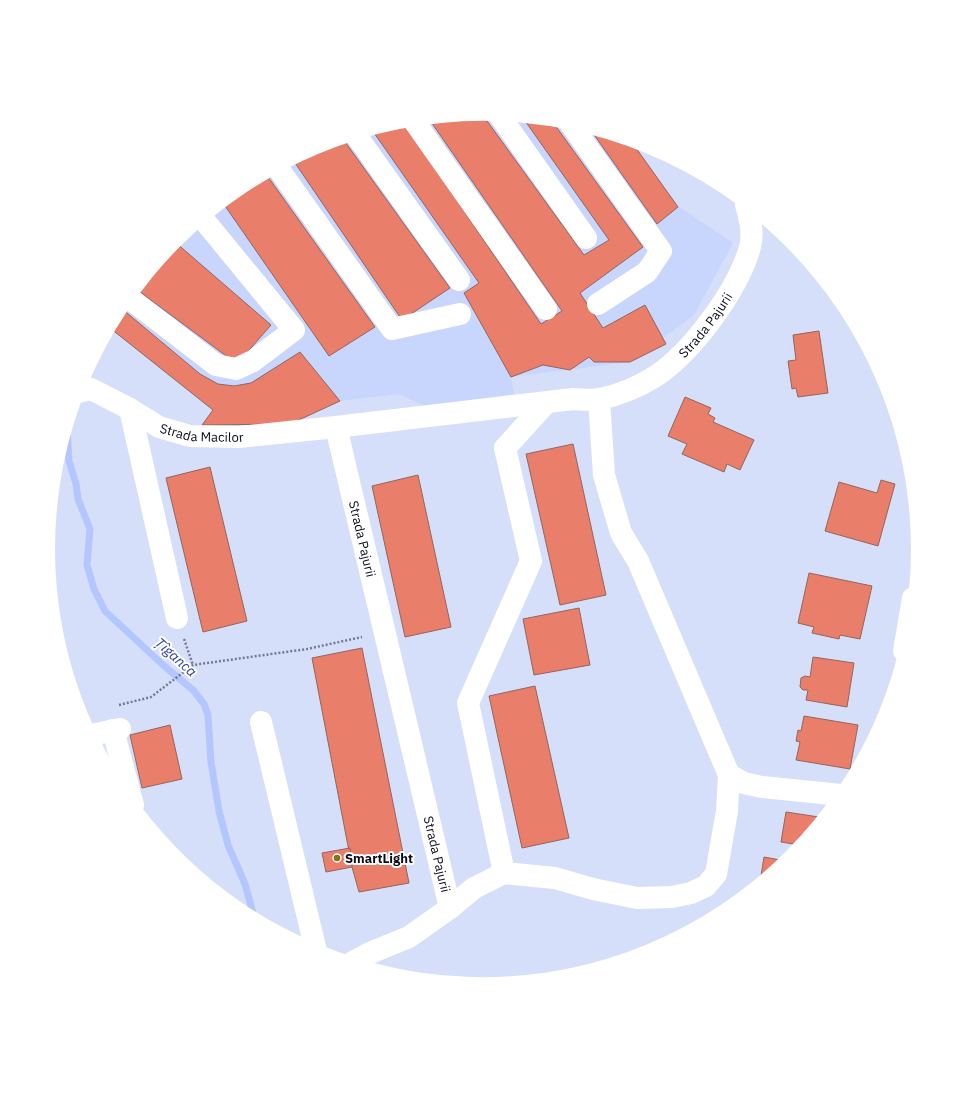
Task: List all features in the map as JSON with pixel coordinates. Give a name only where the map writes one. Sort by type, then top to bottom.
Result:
[{"type":"street","points":[[504,122],[586,238]]},
{"type":"street","points":[[418,126],[546,309]]},
{"type":"street","points":[[576,132],[661,251],[647,272],[598,304]]},
{"type":"street","points":[[359,140],[459,280]]},
{"type":"street","points":[[281,172],[392,329],[460,314]]},
{"type":"street","name":"Strada Pajurii","points":[[450,908],[336,427],[573,399],[599,400],[630,390],[656,376],[682,355],[727,297],[739,275],[750,246],[752,232],[748,212]]},
{"type":"street","points":[[134,302],[216,365],[236,369],[253,361],[294,330],[206,223]]},
{"type":"street","name":"Strada Macilor","points":[[86,391],[130,409],[159,427],[190,436],[239,437],[336,427]]},
{"type":"street","points":[[546,403],[505,448],[531,561],[468,703],[504,873],[555,878],[593,889],[637,898],[672,897],[692,893],[706,886],[716,874],[727,810],[729,776],[638,561],[621,533],[604,475],[599,400]]},
{"type":"street","points":[[130,409],[177,618]]},
{"type":"street","points":[[261,722],[314,942]]},
{"type":"street","points":[[97,734],[116,729],[130,792]]},
{"type":"street","points":[[729,776],[744,783],[762,787],[834,794]]},
{"type":"street","name":"Strada Pajurii","points":[[360,959],[408,937],[450,908],[474,888],[504,873]]},
{"type":"path","points":[[177,618],[193,665]]},
{"type":"path","points":[[151,697],[193,665],[307,649],[384,632]]},
{"type":"shaded area","points":[[483,121],[539,125],[566,129],[594,136],[638,150],[678,206],[733,243],[694,315],[630,362],[511,377],[514,394],[426,407],[399,394],[340,401],[290,424],[202,425],[213,410],[114,331],[143,288],[161,267],[180,246],[222,209],[269,178],[294,165],[345,144],[400,129],[455,122]]},
{"type":"building","points":[[487,121],[584,255],[609,240],[527,124],[557,128],[643,247],[580,293],[603,328],[645,305],[666,344],[630,362],[594,362],[589,357],[570,370],[543,365],[511,377],[464,293],[479,283],[376,135],[407,128],[541,324],[562,311],[433,124]]},
{"type":"building","points":[[595,136],[638,150],[678,207],[657,224]]},
{"type":"building","points":[[346,144],[450,288],[402,320],[296,164]]},
{"type":"building","points":[[269,178],[375,327],[329,356],[225,207]]},
{"type":"building","points":[[180,246],[271,325],[237,364],[140,292]]},
{"type":"building","points":[[126,312],[200,374],[218,384],[234,386],[251,383],[300,352],[340,401],[290,424],[202,425],[213,410],[114,331]]},
{"type":"building","points":[[819,331],[828,393],[798,397],[796,388],[792,389],[788,361],[796,360],[793,335]]},
{"type":"building","points":[[685,397],[711,408],[708,414],[715,418],[713,422],[754,440],[740,470],[727,464],[724,472],[682,454],[687,444],[668,436]]},
{"type":"building","points":[[573,444],[606,595],[560,605],[526,454]]},
{"type":"building","points":[[210,467],[247,621],[203,632],[166,478]]},
{"type":"building","points":[[418,475],[451,627],[405,637],[372,486]]},
{"type":"building","points":[[881,480],[895,484],[878,546],[825,531],[839,482],[877,493]]},
{"type":"building","points":[[809,573],[872,586],[860,639],[840,635],[839,639],[812,633],[814,627],[798,623]]},
{"type":"building","points":[[579,608],[590,665],[534,675],[523,619]]},
{"type":"building","points":[[362,648],[409,883],[359,892],[352,867],[312,658]]},
{"type":"building","points":[[813,657],[854,663],[847,707],[806,700],[808,690],[803,690],[800,687],[801,678],[805,676],[810,677]]},
{"type":"building","points":[[535,686],[569,838],[522,848],[489,696]]},
{"type":"building","points":[[804,716],[858,725],[850,769],[796,760],[800,742],[796,741],[798,730],[801,731]]},
{"type":"building","points":[[170,725],[182,779],[142,788],[130,735]]},
{"type":"building","points":[[786,812],[817,817],[793,844],[781,842]]},
{"type":"building","name":"SmartLight","points":[[350,848],[352,867],[326,872],[322,853]]},
{"type":"building","points":[[764,857],[778,859],[765,871],[761,874]]},
{"type":"waterway","name":"Țîganca","points":[[68,446],[69,461],[76,484],[78,499],[90,529],[87,565],[94,589],[105,611],[163,665],[193,690],[204,704],[208,715],[211,762],[219,811],[228,845],[245,884],[252,909]]},
{"type":"place","name":"SmartLight","points":[[337,858]]}]
